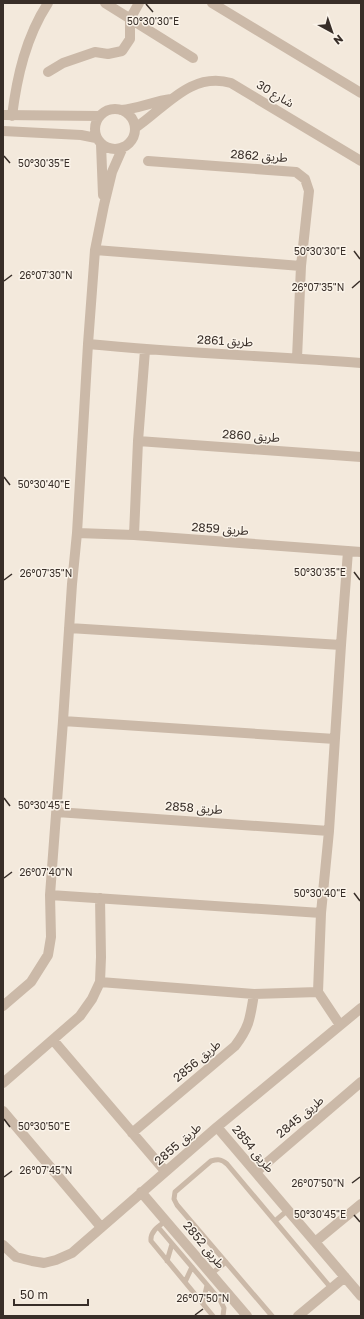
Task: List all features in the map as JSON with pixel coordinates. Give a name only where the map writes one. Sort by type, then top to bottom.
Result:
[{"type":"street","points":[[8,116],[28,43],[36,24],[48,3]]},
{"type":"street","points":[[105,3],[193,58]]},
{"type":"street","points":[[48,72],[63,63],[95,52],[108,54],[122,51],[130,39],[130,19],[139,3]]},
{"type":"street","points":[[212,3],[361,93]]},
{"type":"street","name":"شارع 30","points":[[104,205],[112,172],[123,147],[130,142],[134,136],[135,128],[171,99],[194,85],[206,81],[219,80],[231,83],[361,161]]},
{"type":"street","name":"شارع 30","points":[[8,116],[100,116],[106,111],[114,109],[130,110],[160,100],[171,99]]},
{"type":"street","points":[[121,110],[128,114],[133,120],[135,128]]},
{"type":"street","points":[[3,1006],[31,982],[48,954],[51,937],[50,895],[77,533],[88,344],[95,250],[104,205],[99,141],[94,130],[95,122],[100,116]]},
{"type":"street","points":[[3,131],[80,135],[99,141],[108,148],[116,149],[123,147]]},
{"type":"street","name":"طريق 2862","points":[[148,161],[296,172],[305,179],[309,191],[301,266],[297,358]]},
{"type":"street","points":[[95,250],[301,266]]},
{"type":"street","name":"طريق 2861","points":[[88,344],[146,350],[361,363]]},
{"type":"street","points":[[134,535],[138,441],[146,350]]},
{"type":"street","name":"طريق 2860","points":[[138,441],[361,457]]},
{"type":"street","name":"طريق 2859","points":[[77,533],[134,535],[361,552]]},
{"type":"street","points":[[340,1025],[318,992],[322,913],[348,551]]},
{"type":"street","points":[[69,628],[341,645]]},
{"type":"street","points":[[64,721],[335,739]]},
{"type":"street","name":"طريق 2858","points":[[57,812],[178,819],[329,831]]},
{"type":"street","points":[[50,895],[322,913]]},
{"type":"street","points":[[3,1083],[80,1016],[92,999],[100,982],[100,898]]},
{"type":"street","points":[[100,982],[254,994],[318,992]]},
{"type":"street","name":"طريق 2856","points":[[132,1133],[234,1046],[244,1034],[250,1021],[254,994]]},
{"type":"street","name":"طريق 2855","points":[[3,1245],[16,1257],[44,1263],[56,1260],[72,1252],[217,1127],[361,1008]]},
{"type":"street","points":[[53,1040],[165,1171]]},
{"type":"street","name":"طريق 2845","points":[[256,1172],[361,1082]]},
{"type":"street","points":[[3,1111],[101,1227]]},
{"type":"street","name":"طريق 2854","points":[[217,1127],[361,1296]]},
{"type":"street","name":"طريق 2852","points":[[141,1192],[162,1224],[211,1274],[218,1289],[247,1316]]},
{"type":"street","points":[[315,1242],[361,1204]]},
{"type":"street","points":[[298,1316],[345,1277]]},
{"type":"lane","points":[[272,1316],[177,1205],[174,1199],[175,1192],[211,1161],[216,1159],[222,1160],[227,1164],[331,1288]]},
{"type":"lane","points":[[275,1221],[288,1210]]},
{"type":"lane","points":[[213,1316],[151,1241],[151,1234],[162,1224],[172,1244],[207,1285],[218,1289],[224,1308],[223,1316]]},
{"type":"lane","points":[[167,1260],[172,1244]]},
{"type":"lane","points":[[211,1274],[226,1262]]},
{"type":"lane","points":[[185,1282],[192,1267]]},
{"type":"lane","points":[[203,1303],[207,1285]]}]
